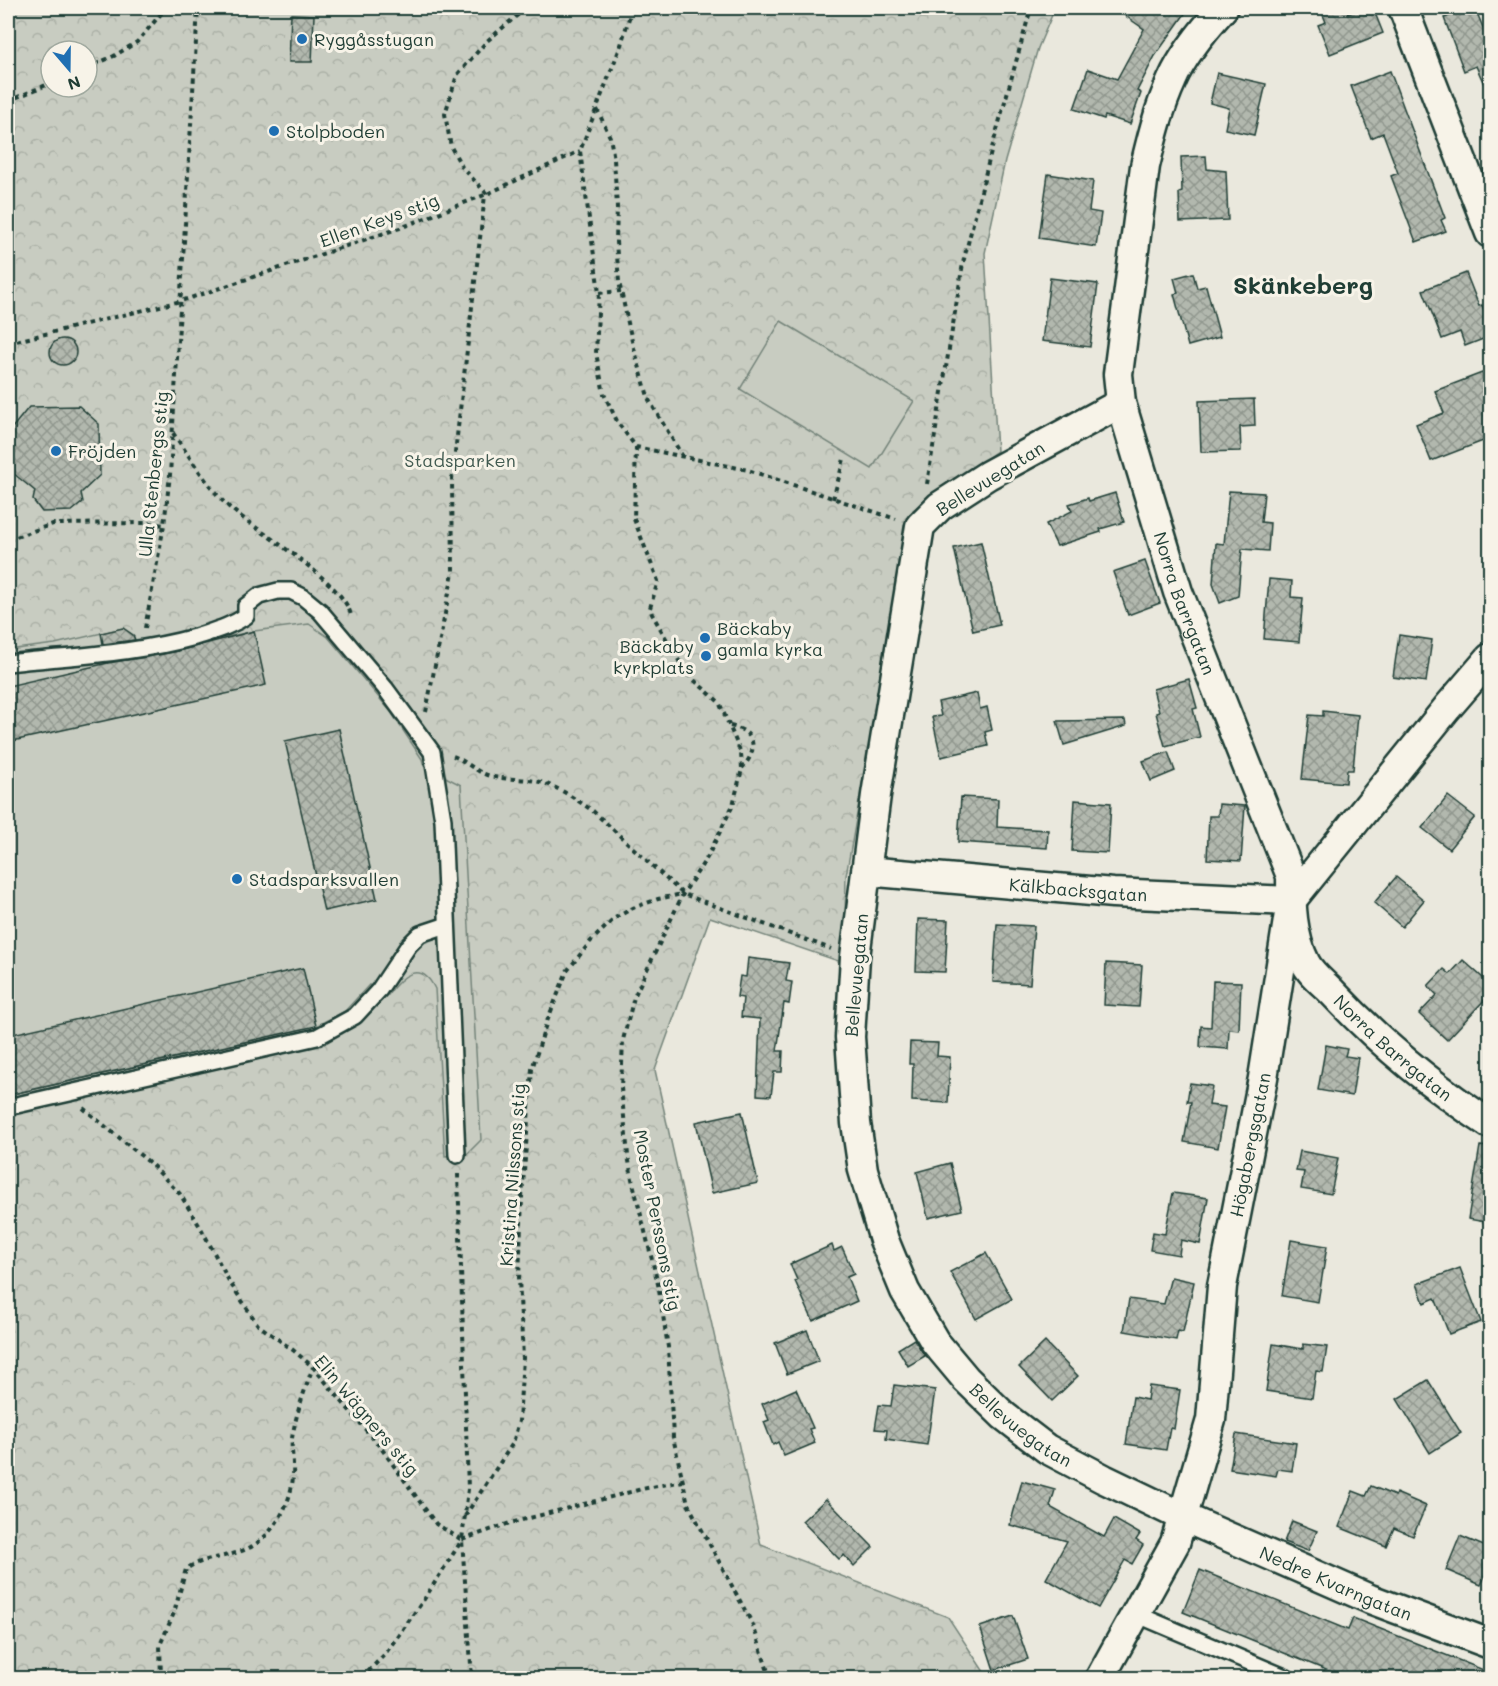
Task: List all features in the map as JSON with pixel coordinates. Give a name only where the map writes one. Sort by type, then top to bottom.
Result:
[{"type":"street","name":"Norra Barrgatan","points":[[1223,8],[1208,25],[1172,79],[1153,133],[1145,166],[1118,374],[1121,403],[1178,592],[1291,876],[1291,901],[1298,946],[1306,964],[1350,1012],[1418,1072],[1491,1125]]},
{"type":"street","points":[[1403,8],[1491,233]]},
{"type":"street","name":"Bellevuegatan","points":[[1121,403],[988,475],[940,506],[920,526],[876,795],[855,957],[850,1037],[856,1123],[863,1170],[884,1240],[905,1292],[935,1342],[966,1379],[1004,1416],[1047,1449],[1183,1518]]},
{"type":"street","name":"Högabergsgatan","points":[[1100,1678],[1175,1544],[1211,1420],[1222,1286],[1263,1078],[1291,901],[1447,708],[1491,658]]},
{"type":"street","name":"Kälkbacksgatan","points":[[866,871],[1113,893],[1291,901]]},
{"type":"street","name":"Nedre Kvarngatan","points":[[1183,1518],[1370,1599],[1491,1644]]},
{"type":"lane","points":[[8,663],[141,649],[217,630],[246,616],[246,606],[259,596],[278,591],[291,591],[303,597],[320,611],[385,688],[432,752],[443,820],[457,1155]]},
{"type":"lane","points":[[8,1107],[316,1037],[355,1016],[379,990],[409,945],[420,934],[447,925]]},
{"type":"lane","points":[[1136,1614],[1287,1678]]},
{"type":"path","points":[[99,63],[137,42],[166,8]]},
{"type":"path","name":"Ulla Stenbergs stig","points":[[141,649],[164,525],[173,433],[198,8]]},
{"type":"path","points":[[421,736],[453,572],[452,478],[486,194],[462,167],[451,147],[445,114],[457,75],[487,41],[526,8]]},
{"type":"path","points":[[632,8],[621,45],[580,151],[599,293],[596,353],[604,394],[618,423],[636,447],[748,470],[920,526],[963,263],[1031,8]]},
{"type":"path","points":[[8,101],[39,88]]},
{"type":"path","points":[[597,108],[610,137],[614,159],[617,207],[616,242],[621,291],[632,341],[649,400],[683,457]]},
{"type":"path","name":"Ellen Keys stig","points":[[8,343],[181,301],[400,228],[486,194],[580,151]]},
{"type":"path","points":[[599,293],[621,291]]},
{"type":"path","points":[[173,433],[228,506],[281,544],[341,595],[350,611],[353,628],[351,650]]},
{"type":"path","name":"Moster Perssons stig","points":[[636,447],[634,519],[658,581],[650,608],[686,673],[719,702],[741,753],[742,769],[733,805],[708,856],[683,894],[634,997],[623,1040],[621,1088],[632,1179],[658,1284],[668,1347],[673,1437],[688,1504],[753,1625],[770,1678]]},
{"type":"path","points":[[832,499],[844,459]]},
{"type":"path","points":[[8,540],[53,524],[147,523],[164,525]]},
{"type":"path","points":[[730,726],[741,728],[750,736],[753,743],[753,753],[742,769]]},
{"type":"path","points":[[432,752],[461,759],[479,772],[492,776],[540,782],[578,800],[593,811],[683,894],[855,957]]},
{"type":"path","name":"Kristina Nilssons stig","points":[[465,1515],[513,1443],[519,1421],[523,1358],[519,1278],[522,1197],[532,1069],[546,1023],[567,971],[591,941],[615,918],[633,908],[658,899],[683,894]]},
{"type":"path","name":"Elin Wägners stig","points":[[63,1094],[150,1163],[180,1194],[229,1281],[258,1325],[313,1367],[381,1448],[436,1524],[462,1540]]},
{"type":"path","points":[[457,1155],[468,1489],[462,1540],[471,1678]]},
{"type":"path","points":[[161,1678],[160,1645],[174,1613],[186,1569],[195,1563],[241,1552],[261,1540],[278,1520],[292,1492],[292,1433],[313,1367]]},
{"type":"path","points":[[362,1678],[385,1654],[423,1601],[462,1540],[510,1523],[642,1489],[683,1481]]},
{"type":"green space","name":"Stadsparken","points":[[8,8],[1055,8],[1038,48],[1005,161],[985,253],[997,451],[913,510],[905,543],[846,876],[844,963],[710,917],[655,1070],[761,1545],[948,1617],[988,1678],[8,1678]]},
{"type":"green space","points":[[781,321],[914,401],[872,469],[740,389]]},
{"type":"green space","name":"Stadsparksvallen","points":[[309,624],[328,637],[391,712],[422,759],[424,766],[461,785],[481,1140],[467,1154],[445,1156],[435,989],[424,975],[417,973],[405,977],[388,995],[369,985],[345,1011],[316,1026],[8,1095],[8,650],[55,644],[123,628],[133,635],[139,656],[254,631]]},
{"type":"building","points":[[1114,8],[1189,8],[1155,56],[1137,91],[1141,93],[1130,124],[1105,116],[1104,119],[1074,109],[1088,69],[1117,79],[1144,29]]},
{"type":"building","points":[[1335,8],[1346,8],[1348,14],[1364,8],[1373,8],[1383,33],[1330,54],[1318,25],[1326,22],[1322,13]]},
{"type":"building","points":[[1475,8],[1491,47],[1491,100],[1476,66],[1464,71],[1444,18]]},
{"type":"building","name":"Ryggåsstugan","points":[[291,14],[314,15],[312,62],[289,62]]},
{"type":"building","points":[[1390,71],[1445,218],[1441,220],[1446,231],[1416,242],[1391,176],[1398,173],[1383,133],[1371,138],[1351,86]]},
{"type":"building","points":[[1217,73],[1266,84],[1254,135],[1225,129],[1229,108],[1210,103]]},
{"type":"building","points":[[1206,156],[1207,169],[1226,171],[1228,220],[1180,222],[1181,157]]},
{"type":"building","points":[[1048,174],[1093,181],[1089,211],[1101,213],[1096,247],[1039,238]]},
{"type":"building","points":[[1193,273],[1197,288],[1206,286],[1220,337],[1188,346],[1174,294],[1178,293],[1174,278]]},
{"type":"building","points":[[1466,273],[1479,306],[1482,305],[1491,328],[1491,336],[1465,346],[1460,332],[1442,339],[1423,290]]},
{"type":"building","points":[[1050,278],[1098,284],[1090,347],[1042,341]]},
{"type":"building","points":[[63,339],[72,343],[76,352],[72,361],[63,365],[54,361],[50,352],[54,343]]},
{"type":"building","points":[[1482,373],[1491,394],[1491,438],[1431,461],[1416,424],[1444,413],[1435,391]]},
{"type":"building","points":[[1254,399],[1255,426],[1240,427],[1241,451],[1201,452],[1199,401]]},
{"type":"building","name":"Fröjden","points":[[79,406],[99,424],[100,475],[81,493],[83,502],[72,511],[42,512],[33,500],[35,491],[14,474],[12,428],[29,407]]},
{"type":"building","points":[[1229,491],[1264,493],[1261,522],[1270,523],[1268,551],[1242,549],[1238,596],[1220,603],[1213,584],[1216,543],[1224,544]]},
{"type":"building","points":[[1115,493],[1124,522],[1057,546],[1046,524],[1072,511],[1069,504]]},
{"type":"building","points":[[981,542],[1000,625],[973,631],[954,548]]},
{"type":"building","points":[[1145,561],[1160,603],[1128,615],[1113,572]]},
{"type":"building","points":[[1269,579],[1292,581],[1291,597],[1303,598],[1299,642],[1264,639]]},
{"type":"building","points":[[123,628],[133,635],[135,640],[103,644],[101,633]]},
{"type":"building","points":[[254,631],[266,685],[8,742],[8,686],[108,663],[174,652]]},
{"type":"building","points":[[1399,635],[1432,640],[1426,682],[1393,677]]},
{"type":"building","points":[[1189,679],[1197,708],[1193,709],[1200,737],[1165,746],[1156,713],[1159,712],[1153,689]]},
{"type":"building","points":[[977,693],[980,709],[987,707],[992,730],[985,732],[988,746],[941,757],[932,717],[941,716],[938,702]]},
{"type":"building","points":[[1323,711],[1358,715],[1353,770],[1347,770],[1346,783],[1302,779],[1309,715],[1323,716]]},
{"type":"building","points":[[1125,720],[1126,726],[1064,745],[1057,721]]},
{"type":"building","points":[[339,729],[377,899],[324,911],[285,741]]},
{"type":"building","points":[[1168,752],[1175,771],[1151,781],[1143,761]]},
{"type":"building","points":[[1448,796],[1475,817],[1449,849],[1422,828]]},
{"type":"building","points":[[961,797],[998,799],[997,827],[1048,830],[1047,848],[958,842]]},
{"type":"building","points":[[1075,800],[1111,803],[1108,853],[1072,851]]},
{"type":"building","points":[[1219,804],[1245,806],[1241,861],[1207,859],[1209,816],[1218,816]]},
{"type":"building","points":[[1396,877],[1424,900],[1402,927],[1374,903]]},
{"type":"building","points":[[918,919],[948,920],[945,972],[916,971]]},
{"type":"building","points":[[997,924],[1034,926],[1030,984],[993,982]]},
{"type":"building","points":[[748,958],[789,963],[786,981],[792,982],[789,1004],[784,1003],[777,1051],[783,1051],[782,1072],[774,1072],[771,1096],[757,1095],[760,1019],[741,1017],[743,998],[737,997],[740,976],[746,977]]},
{"type":"building","points":[[1463,960],[1491,985],[1491,993],[1447,1040],[1419,1014],[1437,995],[1428,986],[1444,969],[1450,974]]},
{"type":"building","points":[[1106,963],[1142,965],[1139,1007],[1104,1005]]},
{"type":"building","points":[[303,968],[316,1026],[8,1095],[8,1035]]},
{"type":"building","points":[[1213,981],[1241,982],[1239,1030],[1229,1029],[1228,1049],[1200,1047],[1201,1026],[1211,1027]]},
{"type":"building","points":[[910,1042],[938,1043],[937,1056],[950,1057],[948,1103],[912,1101],[913,1064],[909,1064]]},
{"type":"building","points":[[1326,1045],[1347,1049],[1345,1056],[1358,1058],[1352,1096],[1318,1090]]},
{"type":"building","points":[[1190,1083],[1212,1086],[1209,1105],[1225,1107],[1218,1148],[1184,1142],[1191,1102],[1187,1102]]},
{"type":"building","points":[[742,1112],[758,1183],[712,1193],[696,1122]]},
{"type":"building","points":[[1480,1146],[1491,1147],[1491,1223],[1468,1219]]},
{"type":"building","points":[[1300,1151],[1338,1158],[1331,1194],[1301,1189],[1304,1172],[1296,1171]]},
{"type":"building","points":[[950,1163],[962,1210],[928,1218],[917,1172]]},
{"type":"building","points":[[1173,1193],[1208,1198],[1200,1244],[1181,1240],[1179,1255],[1150,1250],[1153,1232],[1165,1234]]},
{"type":"building","points":[[1291,1240],[1327,1246],[1318,1302],[1282,1296]]},
{"type":"building","points":[[832,1245],[834,1251],[842,1247],[854,1274],[847,1277],[857,1301],[813,1321],[790,1264]]},
{"type":"building","points":[[986,1253],[1012,1299],[976,1319],[950,1272]]},
{"type":"building","points":[[1460,1268],[1481,1322],[1449,1334],[1435,1298],[1424,1303],[1417,1284]]},
{"type":"building","points":[[1171,1277],[1194,1282],[1183,1332],[1178,1331],[1176,1340],[1124,1331],[1129,1299],[1164,1304]]},
{"type":"building","points":[[807,1330],[819,1361],[787,1374],[775,1343]]},
{"type":"building","points":[[914,1339],[925,1356],[908,1366],[898,1349]]},
{"type":"building","points":[[1045,1342],[1078,1376],[1052,1401],[1019,1367]]},
{"type":"building","points":[[1273,1344],[1303,1349],[1303,1344],[1327,1347],[1323,1372],[1316,1371],[1312,1398],[1266,1391]]},
{"type":"building","points":[[1428,1380],[1461,1433],[1430,1453],[1397,1399]]},
{"type":"building","points":[[894,1385],[935,1390],[927,1445],[886,1439],[887,1430],[875,1429],[879,1405],[891,1406]]},
{"type":"building","points":[[1149,1386],[1180,1390],[1174,1429],[1170,1428],[1166,1450],[1126,1444],[1133,1397],[1147,1400]]},
{"type":"building","points":[[796,1389],[813,1428],[809,1429],[815,1443],[784,1456],[778,1442],[773,1445],[764,1422],[769,1420],[762,1404]]},
{"type":"building","points":[[1236,1434],[1296,1443],[1292,1471],[1278,1469],[1276,1476],[1230,1469]]},
{"type":"building","points":[[1022,1481],[1055,1490],[1050,1507],[1104,1537],[1114,1519],[1140,1534],[1136,1540],[1143,1545],[1132,1564],[1125,1560],[1098,1608],[1046,1579],[1067,1541],[1010,1525]]},
{"type":"building","points":[[1371,1486],[1395,1496],[1396,1493],[1426,1506],[1413,1536],[1394,1528],[1386,1546],[1339,1527],[1353,1491],[1366,1496]]},
{"type":"building","points":[[826,1499],[873,1547],[854,1566],[844,1555],[839,1559],[802,1521]]},
{"type":"building","points":[[1292,1521],[1317,1531],[1308,1551],[1284,1542]]},
{"type":"building","points":[[1460,1536],[1491,1549],[1491,1562],[1481,1585],[1446,1570]]},
{"type":"building","points":[[1200,1570],[1348,1630],[1353,1618],[1491,1673],[1491,1678],[1329,1678],[1331,1672],[1183,1612]]},
{"type":"building","points":[[1013,1616],[1028,1659],[994,1670],[980,1627]]},
{"type":"place","name":"Ryggåsstugan","points":[[302,39]]},
{"type":"place","name":"Stolpboden","points":[[274,131]]},
{"type":"place","name":"Fröjden","points":[[56,451]]},
{"type":"place","name":"Bäckaby gamla kyrka","points":[[705,638]]},
{"type":"place","name":"Bäckaby kyrkplats","points":[[706,656]]},
{"type":"place","name":"Stadsparksvallen","points":[[237,879]]},
{"type":"district","name":"Skänkeberg","points":[[1303,284]]}]
